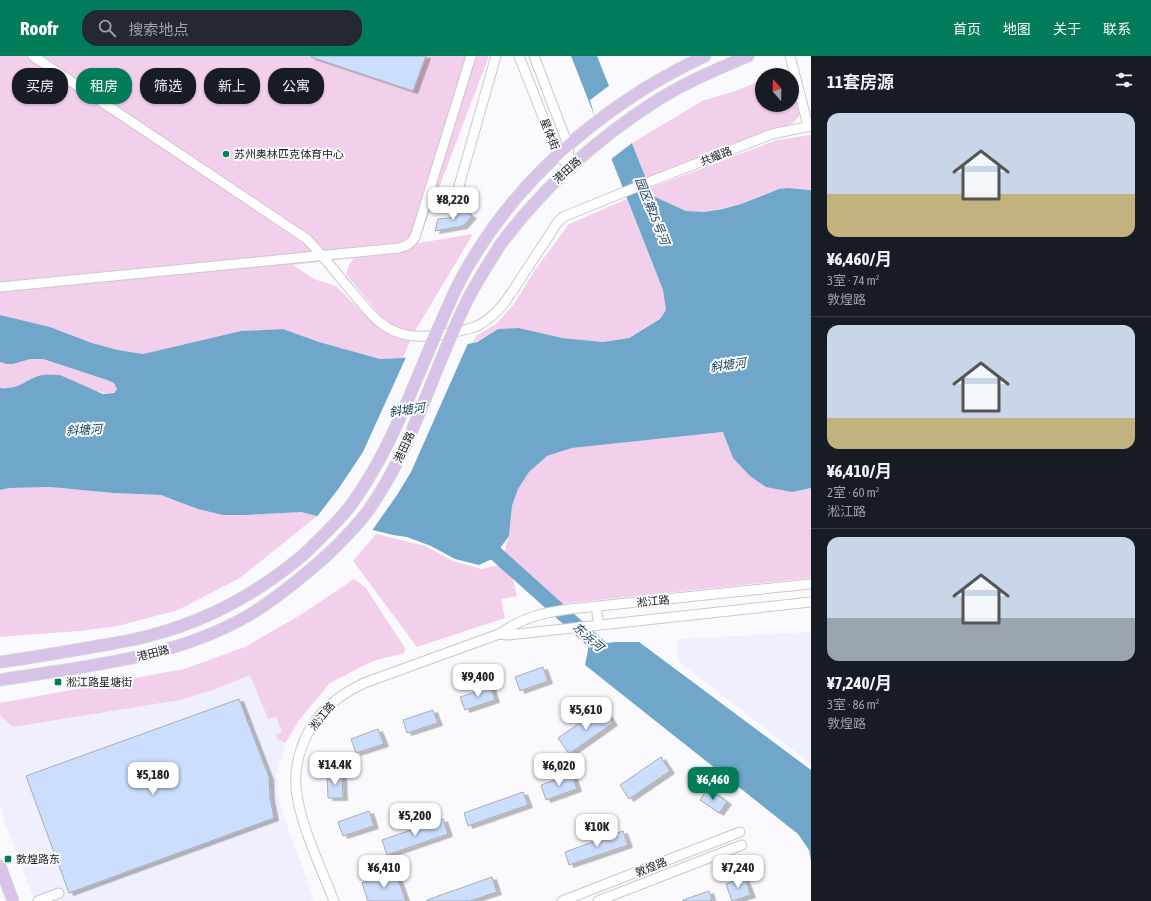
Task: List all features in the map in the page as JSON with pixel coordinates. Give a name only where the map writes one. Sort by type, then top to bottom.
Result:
[{"type":"main road","name":"港田路","points":[[0,662],[118,643],[151,636],[181,626],[238,601],[303,555],[343,515],[372,474],[402,413],[457,287],[486,236],[507,209],[558,154],[596,123],[645,88],[706,56]]},
{"type":"main road","name":"港田路","points":[[0,680],[118,661],[172,648],[200,638],[249,615],[277,597],[324,558],[350,532],[367,512],[392,472],[465,306],[500,245],[518,221],[535,201],[570,166],[624,123],[677,89],[748,56]]},
{"type":"main road","points":[[0,866],[13,901]]},
{"type":"street","name":"共耀路","points":[[33,56],[307,239],[324,256],[348,288],[374,318],[400,334],[412,336],[426,337],[465,330],[477,326],[487,320],[505,303],[557,223],[563,217],[772,134],[810,126]]},
{"type":"street","points":[[0,287],[399,248],[412,242],[415,237],[471,56]]},
{"type":"street","points":[[453,207],[496,56]]},
{"type":"street","name":"星体街","points":[[519,56],[558,154],[570,166]]},
{"type":"street","name":"星体街","points":[[534,56],[568,145],[570,166]]},
{"type":"street","points":[[790,56],[810,126]]},
{"type":"street","name":"淞江路","points":[[334,901],[303,821],[297,799],[295,776],[300,753],[309,732],[329,705],[349,690],[379,677],[499,634],[525,618],[546,613],[596,606],[811,584]]},
{"type":"street","name":"淞江路","points":[[499,634],[508,635],[811,602]]},
{"type":"street","points":[[596,606],[599,625]]},
{"type":"street","name":"敦煌路","points":[[562,901],[740,832]]},
{"type":"street","name":"敦煌路","points":[[598,901],[742,845]]},
{"type":"street","points":[[696,849],[701,861]]},
{"type":"street","points":[[38,901],[59,893]]},
{"type":"shaded area","name":"苏州奥林匹克体育中心","points":[[0,56],[489,56],[418,243],[473,234],[412,336],[403,358],[380,359],[319,342],[283,329],[241,331],[143,354],[118,350],[92,343],[50,327],[0,315]],"holes":[[[354,258],[350,263],[346,274],[386,323],[402,332],[365,315],[336,286],[314,279],[293,265]]]},
{"type":"shaded area","points":[[755,83],[755,112],[799,111],[800,115],[793,123],[646,178],[632,143],[702,101],[735,91]]},
{"type":"shaded area","points":[[811,135],[811,189],[789,188],[770,192],[741,204],[704,212],[686,211],[653,196],[650,188],[777,140]]},
{"type":"shaded area","points":[[627,199],[663,290],[666,310],[660,319],[628,338],[603,342],[562,338],[519,328],[498,329],[473,343],[476,336],[496,324],[514,304],[535,270],[569,224]]},
{"type":"shaded area","points":[[36,358],[107,380],[114,383],[117,389],[113,392],[107,393],[99,392],[60,375],[43,375],[12,388],[0,388],[0,362],[14,363]]},
{"type":"shaded area","points":[[724,432],[733,458],[792,492],[811,488],[811,578],[559,604],[504,553],[509,536],[512,506],[518,489],[529,472],[547,456],[572,448]]},
{"type":"shaded area","points":[[50,487],[113,493],[161,495],[223,515],[301,512],[317,516],[240,578],[178,610],[118,626],[79,631],[0,637],[0,490],[9,488]]},
{"type":"shaded area","points":[[376,534],[425,546],[453,561],[481,569],[499,565],[512,574],[517,596],[501,599],[505,618],[417,647],[353,561]]},
{"type":"shaded area","points":[[354,579],[366,588],[405,648],[404,653],[373,661],[330,683],[300,719],[286,742],[282,742],[275,735],[282,732],[276,717],[268,719],[250,675],[213,690],[180,700],[13,727],[0,715],[0,703],[184,669],[245,647],[302,614]]},
{"type":"shaded area","points":[[811,632],[811,764],[678,661],[677,639]]},
{"type":"shaded area","points":[[250,675],[268,719],[276,717],[282,732],[275,735],[281,742],[286,742],[277,772],[278,795],[281,809],[314,899],[308,901],[35,901],[5,823],[0,804],[0,715],[13,727],[180,700],[213,690]]},
{"type":"water","points":[[571,56],[597,56],[653,196],[686,211],[704,212],[741,204],[779,189],[789,188],[811,190],[811,488],[792,492],[766,487],[750,476],[733,458],[723,432],[572,448],[547,456],[529,472],[518,489],[512,506],[509,536],[492,559],[479,565],[455,559],[431,546],[407,537],[393,535],[301,512],[223,515],[198,509],[161,495],[113,493],[50,487],[9,488],[0,490],[0,388],[18,386],[43,375],[60,375],[103,394],[114,393],[117,389],[114,383],[107,380],[43,359],[30,359],[13,364],[0,362],[0,315],[50,327],[92,343],[118,350],[143,354],[241,331],[283,329],[319,342],[380,359],[403,358],[477,342],[498,329],[519,328],[562,338],[603,342],[629,338],[660,319],[666,310],[663,290]]},
{"type":"water","points":[[616,642],[639,642],[811,770],[811,861],[809,850],[798,834],[585,665],[589,645]]},
{"type":"pier","points":[[610,85],[625,121],[632,143],[610,160],[599,132],[590,100]]},
{"type":"pier","points":[[469,341],[411,472],[371,532],[316,518],[339,488],[363,452],[407,355]]},
{"type":"building","points":[[311,56],[426,56],[413,91]]},
{"type":"building","points":[[462,209],[472,216],[463,226],[435,231],[438,219],[457,217]]},
{"type":"building","points":[[543,667],[548,681],[520,691],[515,677]]},
{"type":"building","points":[[491,687],[495,700],[465,710],[460,697]]},
{"type":"building","points":[[239,699],[269,777],[270,798],[274,818],[69,893],[26,776]]},
{"type":"building","points":[[603,707],[613,723],[569,754],[558,738]]},
{"type":"building","points":[[433,710],[438,723],[407,733],[403,720]]},
{"type":"building","points":[[378,729],[384,744],[356,753],[351,739]]},
{"type":"building","points":[[661,757],[670,771],[629,799],[620,785]]},
{"type":"building","points":[[327,774],[342,774],[343,798],[328,798]]},
{"type":"building","points":[[572,774],[577,789],[546,800],[541,785]]},
{"type":"building","points":[[708,788],[727,802],[719,813],[700,800]]},
{"type":"building","points":[[523,792],[528,805],[468,826],[464,813]]},
{"type":"building","points":[[369,811],[374,826],[343,836],[338,822]]},
{"type":"building","points":[[443,819],[448,834],[387,855],[382,840]]},
{"type":"building","points":[[623,831],[628,845],[569,865],[565,852]]},
{"type":"building","points":[[395,871],[406,901],[368,901],[362,883]]},
{"type":"building","points":[[492,877],[497,892],[470,901],[427,901],[427,900]]},
{"type":"building","points":[[744,877],[751,895],[732,901],[726,884]]},
{"type":"building","points":[[709,891],[712,901],[683,901],[683,900]]},
{"type":"waterway","name":"东浜河","points":[[483,538],[484,543],[611,657]]},
{"type":"place","name":"苏州奥林匹克体育中心","points":[[226,154]]},
{"type":"place","name":"淞江路星塘街","points":[[58,682]]},
{"type":"place","name":"敦煌路东","points":[[8,859]]},
{"type":"water label","name":"园区第25号河","points":[[652,211]]},
{"type":"water label","name":"斜塘河","points":[[728,365]]},
{"type":"water label","name":"斜塘河","points":[[407,410]]},
{"type":"water label","name":"斜塘河","points":[[84,430]]}]
